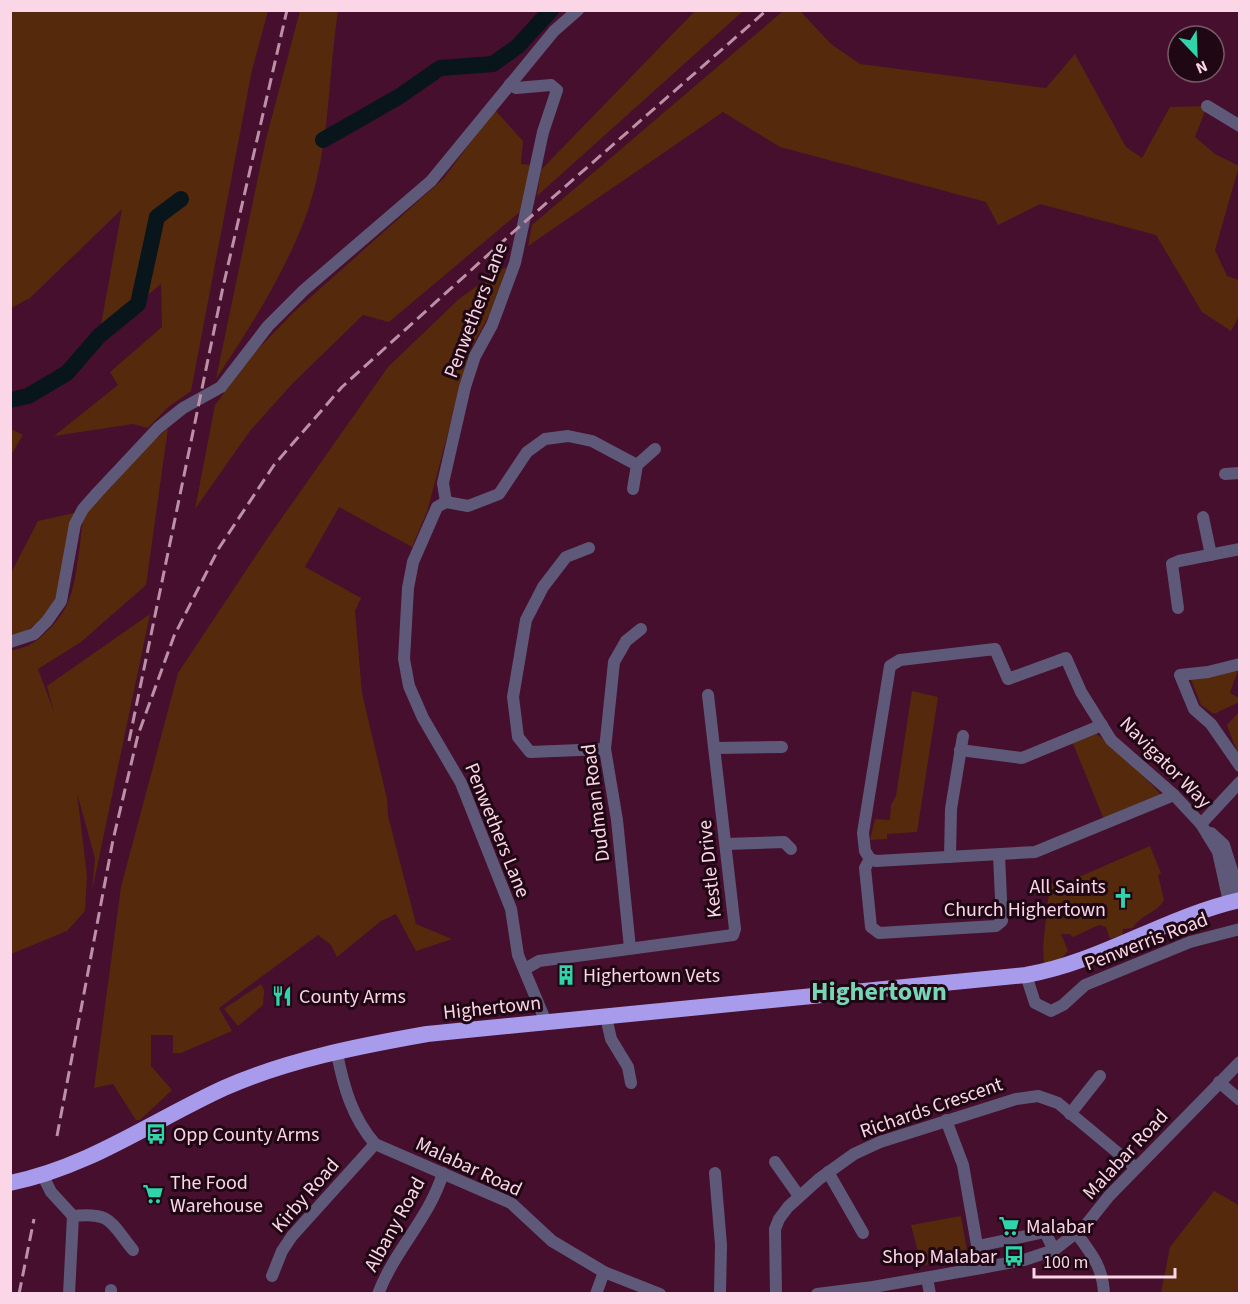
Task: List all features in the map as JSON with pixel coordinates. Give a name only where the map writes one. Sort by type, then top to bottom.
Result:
[{"type":"highway","name":"Highertown","points":[[15,1183],[106,1150],[224,1088],[277,1069],[337,1054],[427,1034],[1026,975],[1074,964],[1183,917],[1236,899]]},
{"type":"street","points":[[10,642],[34,634],[61,601],[75,524],[83,509],[98,492],[158,428],[183,408],[221,387],[268,326],[304,290],[431,182],[554,31],[578,10]]},
{"type":"street","name":"Penwethers Lane","points":[[510,84],[516,88],[551,85],[557,90],[556,100],[543,132],[523,238],[492,325],[475,356],[465,387],[442,483],[446,502],[437,507],[413,562],[408,588],[404,659],[409,686],[423,718],[461,783],[503,888],[511,909],[518,955],[546,1022]]},
{"type":"street","points":[[1207,106],[1239,126]]},
{"type":"street","points":[[446,502],[468,506],[499,494],[527,452],[545,439],[568,436],[592,441],[637,465]]},
{"type":"street","points":[[633,489],[637,465],[655,448]]},
{"type":"street","points":[[1225,474],[1239,473]]},
{"type":"street","points":[[1203,517],[1211,555]]},
{"type":"street","points":[[589,548],[566,557],[543,587],[526,620],[513,697],[518,737],[531,752],[605,749]]},
{"type":"street","points":[[1178,608],[1172,564],[1239,549]]},
{"type":"street","name":"Dudman Road","points":[[630,948],[617,820],[605,749],[614,662],[626,641],[641,629]]},
{"type":"street","name":"Navigator Way","points":[[870,859],[865,851],[863,833],[890,666],[900,660],[995,649],[1008,679],[1066,658],[1081,692],[1121,751],[1174,795],[1201,824],[1218,852],[1236,899]]},
{"type":"street","points":[[1239,664],[1208,672],[1180,675],[1194,709],[1211,724],[1239,766]]},
{"type":"street","name":"Kestle Drive","points":[[525,969],[539,961],[733,935],[735,929],[727,844],[708,695]]},
{"type":"street","points":[[960,750],[1022,758],[1102,725]]},
{"type":"street","points":[[950,857],[951,809],[963,736]]},
{"type":"street","points":[[716,748],[782,747]]},
{"type":"street","points":[[1239,782],[1201,824],[1224,845],[1239,879]]},
{"type":"street","points":[[999,855],[1002,921],[996,926],[879,933],[871,927],[865,868],[870,859],[1035,852],[1174,795]]},
{"type":"street","points":[[727,844],[784,842],[791,849]]},
{"type":"street","points":[[1224,845],[1236,899]]},
{"type":"street","name":"Penwerris Road","points":[[1026,975],[1035,1003],[1051,1011],[1063,1005],[1085,985],[1190,942],[1239,929]]},
{"type":"street","points":[[606,1017],[611,1039],[628,1067],[631,1083]]},
{"type":"street","points":[[337,1054],[350,1106],[361,1127],[375,1144]]},
{"type":"street","name":"Malabar Road","points":[[817,1293],[981,1269],[1024,1260],[1054,1250],[1077,1234],[1136,1168],[1239,1062]]},
{"type":"street","points":[[1070,1114],[1100,1076]]},
{"type":"street","points":[[1219,1082],[1239,1100]]},
{"type":"street","name":"Richards Crescent","points":[[776,1293],[775,1229],[779,1219],[799,1196],[828,1172],[880,1142],[1016,1099],[1038,1096],[1048,1098],[1070,1114],[1136,1168]]},
{"type":"street","points":[[946,1120],[963,1165],[981,1269]]},
{"type":"street","name":"Malabar Road","points":[[375,1144],[511,1203],[552,1240],[604,1272],[660,1293]]},
{"type":"street","name":"Kirby Road","points":[[272,1276],[282,1251],[292,1236],[375,1144]]},
{"type":"street","points":[[775,1162],[799,1196]]},
{"type":"street","points":[[828,1172],[863,1233]]},
{"type":"street","name":"Albany Road","points":[[378,1293],[396,1256],[430,1208],[443,1173]]},
{"type":"street","points":[[715,1173],[721,1245],[720,1293]]},
{"type":"street","points":[[42,1174],[51,1192],[74,1216],[69,1293]]},
{"type":"street","points":[[10,1192],[15,1183]]},
{"type":"street","points":[[74,1216],[95,1214],[106,1216],[133,1250]]},
{"type":"street","points":[[978,1246],[1045,1232],[1054,1250]]},
{"type":"street","points":[[1077,1234],[1096,1259],[1103,1278],[1104,1293]]},
{"type":"street","points":[[596,1293],[604,1272]]},
{"type":"street","points":[[927,1278],[930,1293]]},
{"type":"shaded area","points":[[11,10],[268,11],[252,70],[191,391],[167,408],[148,428],[133,424],[54,436],[118,385],[110,372],[162,327],[161,284],[99,336],[122,209],[30,298],[11,308]]},
{"type":"shaded area","points":[[300,11],[338,11],[321,161],[308,210],[290,254],[255,318],[216,379],[266,139]]},
{"type":"shaded area","points":[[695,11],[743,11],[537,196],[541,170]]},
{"type":"shaded area","points":[[783,11],[803,11],[802,13],[831,44],[860,64],[1046,88],[1075,54],[1126,147],[1142,158],[1170,107],[1207,106],[1195,137],[1215,154],[1239,166],[1215,250],[1227,276],[1239,280],[1239,316],[1231,331],[1202,312],[1156,235],[1040,204],[998,225],[986,202],[780,147],[723,112],[528,246],[532,225]]},
{"type":"shaded area","points":[[495,110],[523,141],[521,164],[532,165],[521,211],[389,322],[363,315],[292,384],[250,431],[195,509],[215,405],[256,351],[294,312],[443,179]]},
{"type":"shaded area","points":[[507,267],[490,314],[470,350],[427,512],[412,547],[339,507],[305,567],[361,598],[355,611],[362,693],[387,799],[388,816],[416,924],[452,939],[416,951],[396,914],[381,921],[337,957],[331,945],[318,935],[219,1008],[232,1031],[181,1053],[173,1053],[173,1035],[151,1035],[151,1066],[172,1090],[140,1120],[136,1120],[113,1084],[94,1088],[121,887],[178,673],[267,539],[388,367],[459,299],[496,272]]},
{"type":"shaded area","points":[[168,428],[146,585],[81,642],[38,669],[54,712],[47,686],[150,614],[92,891],[95,858],[77,793],[87,876],[85,911],[67,931],[11,954],[11,650],[36,641],[61,615],[74,583],[82,526],[86,514],[113,480]]},
{"type":"shaded area","points":[[11,429],[23,435],[11,455]]},
{"type":"shaded area","points":[[74,513],[62,578],[53,603],[37,623],[11,637],[11,573],[38,521]]},
{"type":"shaded area","points":[[1239,667],[1230,693],[1239,698],[1239,702],[1214,714],[1201,705],[1190,677]]},
{"type":"shaded area","points":[[912,691],[938,697],[917,832],[887,834],[887,839],[870,840],[875,819],[890,820],[891,805],[896,796]]},
{"type":"shaded area","points":[[1239,712],[1239,757],[1227,725]]},
{"type":"shaded area","points":[[1096,734],[1129,762],[1161,796],[1105,822],[1072,741]]},
{"type":"shaded area","points":[[1150,846],[1161,873],[1158,875],[1164,900],[1161,904],[1133,928],[1123,929],[1122,935],[1110,939],[1106,927],[1099,925],[1073,937],[1070,934],[1061,934],[1068,951],[1060,960],[1044,963],[1043,946],[1050,883],[1065,883]]},
{"type":"shaded area","points":[[261,984],[264,990],[263,1005],[238,1026],[224,1009]]},
{"type":"shaded area","points":[[1214,1191],[1237,1204],[1239,1211],[1239,1293],[1161,1293],[1170,1247]]},
{"type":"shaded area","points":[[961,1216],[968,1257],[914,1267],[908,1255],[918,1252],[911,1225]]},
{"type":"waterway","points":[[323,140],[400,96],[440,68],[493,64],[518,46],[551,10]]},
{"type":"waterway","points":[[10,400],[28,396],[67,373],[99,336],[138,304],[157,217],[181,199]]},
{"type":"railway","points":[[129,741],[223,287],[287,10]]},
{"type":"railway","points":[[57,1136],[113,840],[138,735],[174,636],[219,548],[274,465],[342,387],[511,234],[767,10]]},
{"type":"railway","points":[[19,1294],[34,1219]]},
{"type":"place","name":"All Saints Church Highertown","points":[[1123,898]]},
{"type":"place","name":"Highertown Vets","points":[[566,975]]},
{"type":"place","name":"County Arms","points":[[282,996]]},
{"type":"place","name":"Opp County Arms","points":[[156,1134]]},
{"type":"place","name":"The Food Warehouse","points":[[153,1194]]},
{"type":"place","name":"Malabar","points":[[1009,1226]]},
{"type":"place","name":"Shop Malabar","points":[[1014,1256]]},
{"type":"district","name":"Highertown","points":[[879,991]]}]
